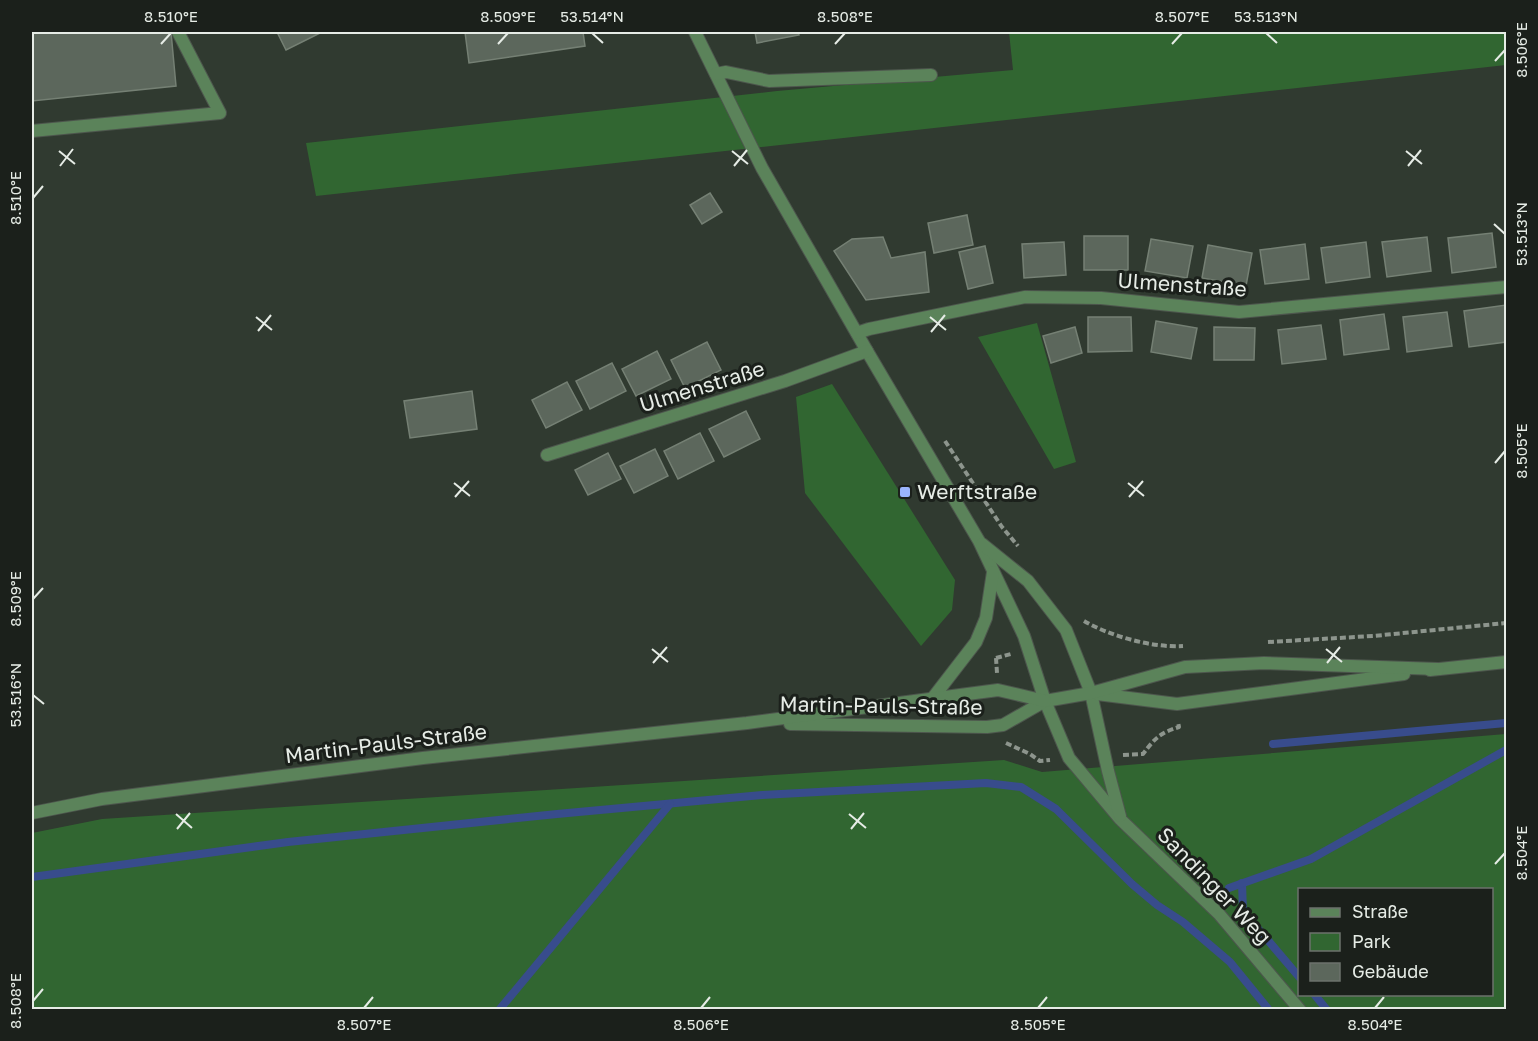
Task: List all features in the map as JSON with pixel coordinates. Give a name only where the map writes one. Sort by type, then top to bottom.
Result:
[{"type":"street","points":[[32,131],[220,113],[178,32]]},
{"type":"street","points":[[694,32],[762,168],[979,541],[1024,636],[1045,701]]},
{"type":"street","points":[[716,74],[726,72],[769,81],[931,75]]},
{"type":"street","name":"Ulmenstraße","points":[[857,333],[1025,297],[1101,298],[1239,312],[1506,287]]},
{"type":"street","name":"Ulmenstraße","points":[[547,455],[785,381],[867,351]]},
{"type":"street","points":[[979,541],[1028,581],[1066,630],[1091,693],[1120,819]]},
{"type":"street","points":[[932,699],[976,642],[986,618],[993,571]]},
{"type":"street","name":"Martin-Pauls-Straße","points":[[1091,693],[1177,704],[1506,662]]},
{"type":"street","name":"Martin-Pauls-Straße","points":[[747,723],[987,727],[1003,725],[1045,701],[1091,693],[1185,667],[1264,663],[1438,669]]},
{"type":"street","name":"Martin-Pauls-Straße","points":[[32,813],[102,799],[423,758],[747,723],[998,690],[1045,701]]},
{"type":"street","name":"Sandinger Weg","points":[[1045,701],[1069,758],[1120,819],[1219,914],[1300,1010]]},
{"type":"path","points":[[1085,623],[1126,639],[1166,647],[1189,646]]},
{"type":"path","points":[[1258,642],[1373,636],[1506,623]]},
{"type":"green space","points":[[1009,32],[1506,32],[1506,65],[316,196],[306,143],[777,91],[1013,70]]},
{"type":"green space","points":[[1037,323],[1076,462],[1054,469],[978,337]]},
{"type":"green space","points":[[832,384],[955,580],[952,610],[921,646],[805,493],[796,397]]},
{"type":"green space","points":[[1506,734],[1506,1009],[32,1010],[32,833],[102,819],[1004,760],[1042,772]]},
{"type":"building","points":[[32,32],[171,32],[176,86],[32,101]]},
{"type":"building","points":[[277,32],[322,32],[286,50]]},
{"type":"building","points":[[465,32],[583,32],[585,46],[469,63]]},
{"type":"building","points":[[755,32],[798,32],[799,35],[757,43]]},
{"type":"building","points":[[710,193],[722,212],[702,224],[690,205]]},
{"type":"building","points":[[967,215],[973,245],[934,253],[928,223]]},
{"type":"building","points":[[1492,233],[1496,267],[1452,273],[1448,238]]},
{"type":"building","points":[[1084,236],[1128,236],[1128,270],[1084,270]]},
{"type":"building","points":[[883,237],[891,258],[925,252],[929,292],[866,300],[834,251],[852,239]]},
{"type":"building","points":[[1427,237],[1431,271],[1387,277],[1382,242]]},
{"type":"building","points":[[1151,239],[1193,246],[1187,278],[1145,271]]},
{"type":"building","points":[[1064,242],[1066,275],[1024,278],[1022,244]]},
{"type":"building","points":[[1366,242],[1370,277],[1326,283],[1321,248]]},
{"type":"building","points":[[1305,244],[1309,279],[1265,284],[1260,250]]},
{"type":"building","points":[[1208,245],[1252,253],[1246,286],[1202,278]]},
{"type":"building","points":[[985,246],[993,283],[968,289],[959,252]]},
{"type":"building","points":[[1506,305],[1506,342],[1469,347],[1464,311]]},
{"type":"building","points":[[1447,312],[1452,346],[1407,352],[1403,317]]},
{"type":"building","points":[[1384,314],[1389,349],[1344,355],[1340,320]]},
{"type":"building","points":[[1088,317],[1131,317],[1132,351],[1088,352]]},
{"type":"building","points":[[1156,321],[1197,328],[1191,359],[1151,352]]},
{"type":"building","points":[[1321,325],[1326,359],[1282,364],[1278,330]]},
{"type":"building","points":[[1075,327],[1082,353],[1051,363],[1043,336]]},
{"type":"building","points":[[1214,327],[1255,328],[1254,360],[1214,360]]},
{"type":"building","points":[[707,342],[721,370],[685,388],[671,360]]},
{"type":"building","points":[[657,351],[671,379],[636,396],[622,369]]},
{"type":"building","points":[[612,363],[626,391],[590,409],[576,381]]},
{"type":"building","points":[[567,382],[582,410],[546,428],[532,400]]},
{"type":"building","points":[[472,391],[477,429],[410,438],[404,401]]},
{"type":"building","points":[[746,411],[760,439],[724,457],[709,429]]},
{"type":"building","points":[[700,433],[714,461],[678,479],[664,451]]},
{"type":"building","points":[[655,449],[668,476],[634,493],[620,466]]},
{"type":"building","points":[[608,453],[621,479],[588,495],[575,470]]},
{"type":"waterway","points":[[1273,744],[1506,723]]},
{"type":"waterway","points":[[1229,888],[1311,859],[1506,750]]},
{"type":"waterway","points":[[32,877],[288,842],[557,814],[762,795],[986,783],[1021,787],[1056,809],[1132,884],[1157,905],[1183,922],[1230,962],[1269,1010]]},
{"type":"waterway","points":[[499,1010],[670,804]]},
{"type":"waterway","points":[[1242,883],[1243,911],[1298,976]]},
{"type":"waterway","points":[[1316,996],[1327,1010]]},
{"type":"place","name":"Werftstraße","points":[[905,492]]}]
